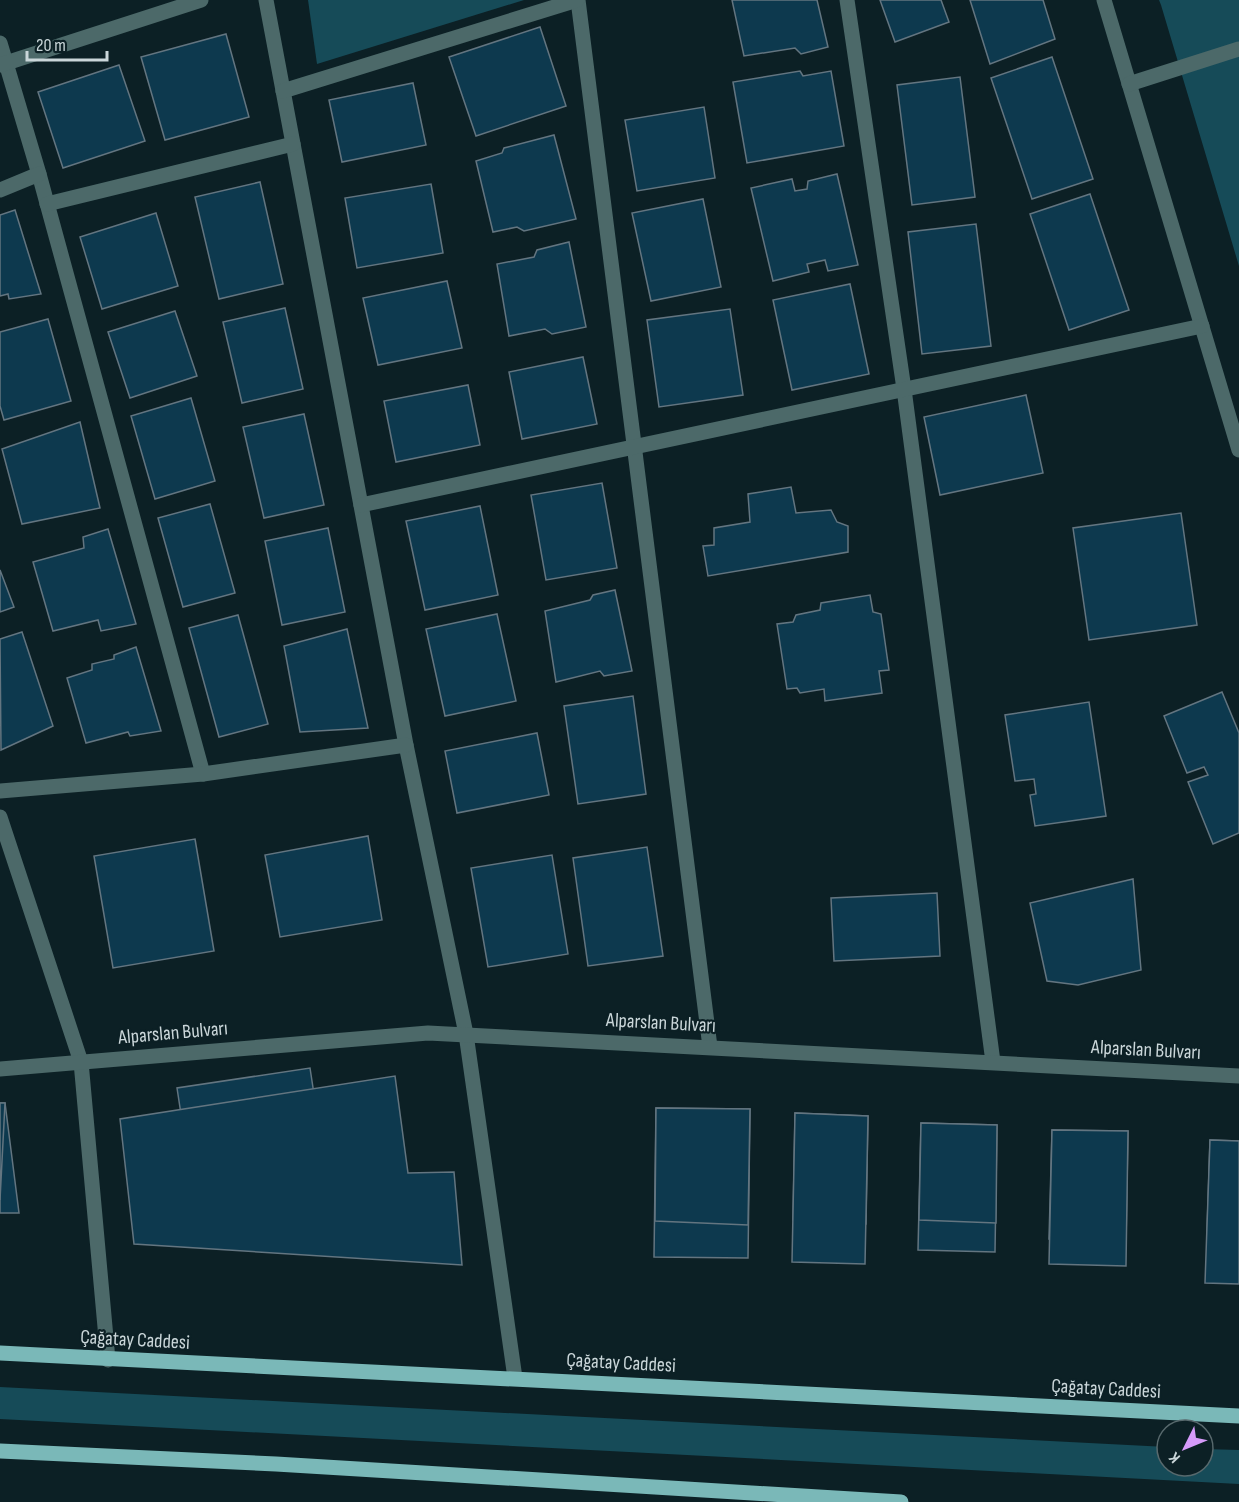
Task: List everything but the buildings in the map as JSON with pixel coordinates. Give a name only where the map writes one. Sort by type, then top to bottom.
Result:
[{"type":"main road","name":"Çağatay Caddesi","points":[[0,1353],[1239,1416]]},
{"type":"main road","points":[[0,1451],[276,1464],[790,1499],[900,1502]]},
{"type":"street","points":[[3,64],[201,0]]},
{"type":"street","points":[[266,0],[406,746],[466,1034],[515,1378]]},
{"type":"street","points":[[283,91],[577,0],[710,1047]]},
{"type":"street","points":[[847,0],[904,389],[993,1062]]},
{"type":"street","points":[[1104,0],[1239,450]]},
{"type":"street","points":[[0,43],[3,64],[39,174],[203,774]]},
{"type":"street","points":[[1129,84],[1239,49]]},
{"type":"street","points":[[47,204],[293,144]]},
{"type":"street","points":[[0,190],[39,174]]},
{"type":"street","points":[[361,505],[1202,326]]},
{"type":"street","points":[[0,791],[203,774],[406,746]]},
{"type":"street","points":[[0,817],[81,1062],[108,1360]]},
{"type":"street","name":"Alparslan Bulvarı","points":[[0,1069],[397,1035],[466,1034],[1239,1076]]},
{"type":"shaded area","points":[[308,0],[524,0],[317,64]]},
{"type":"shaded area","points":[[1159,0],[1239,0],[1239,266],[1161,5]]},
{"type":"shaded area","points":[[0,1387],[1155,1446],[1155,1478],[1215,1478],[1215,1449],[1239,1450],[1239,1484],[0,1419]]}]
